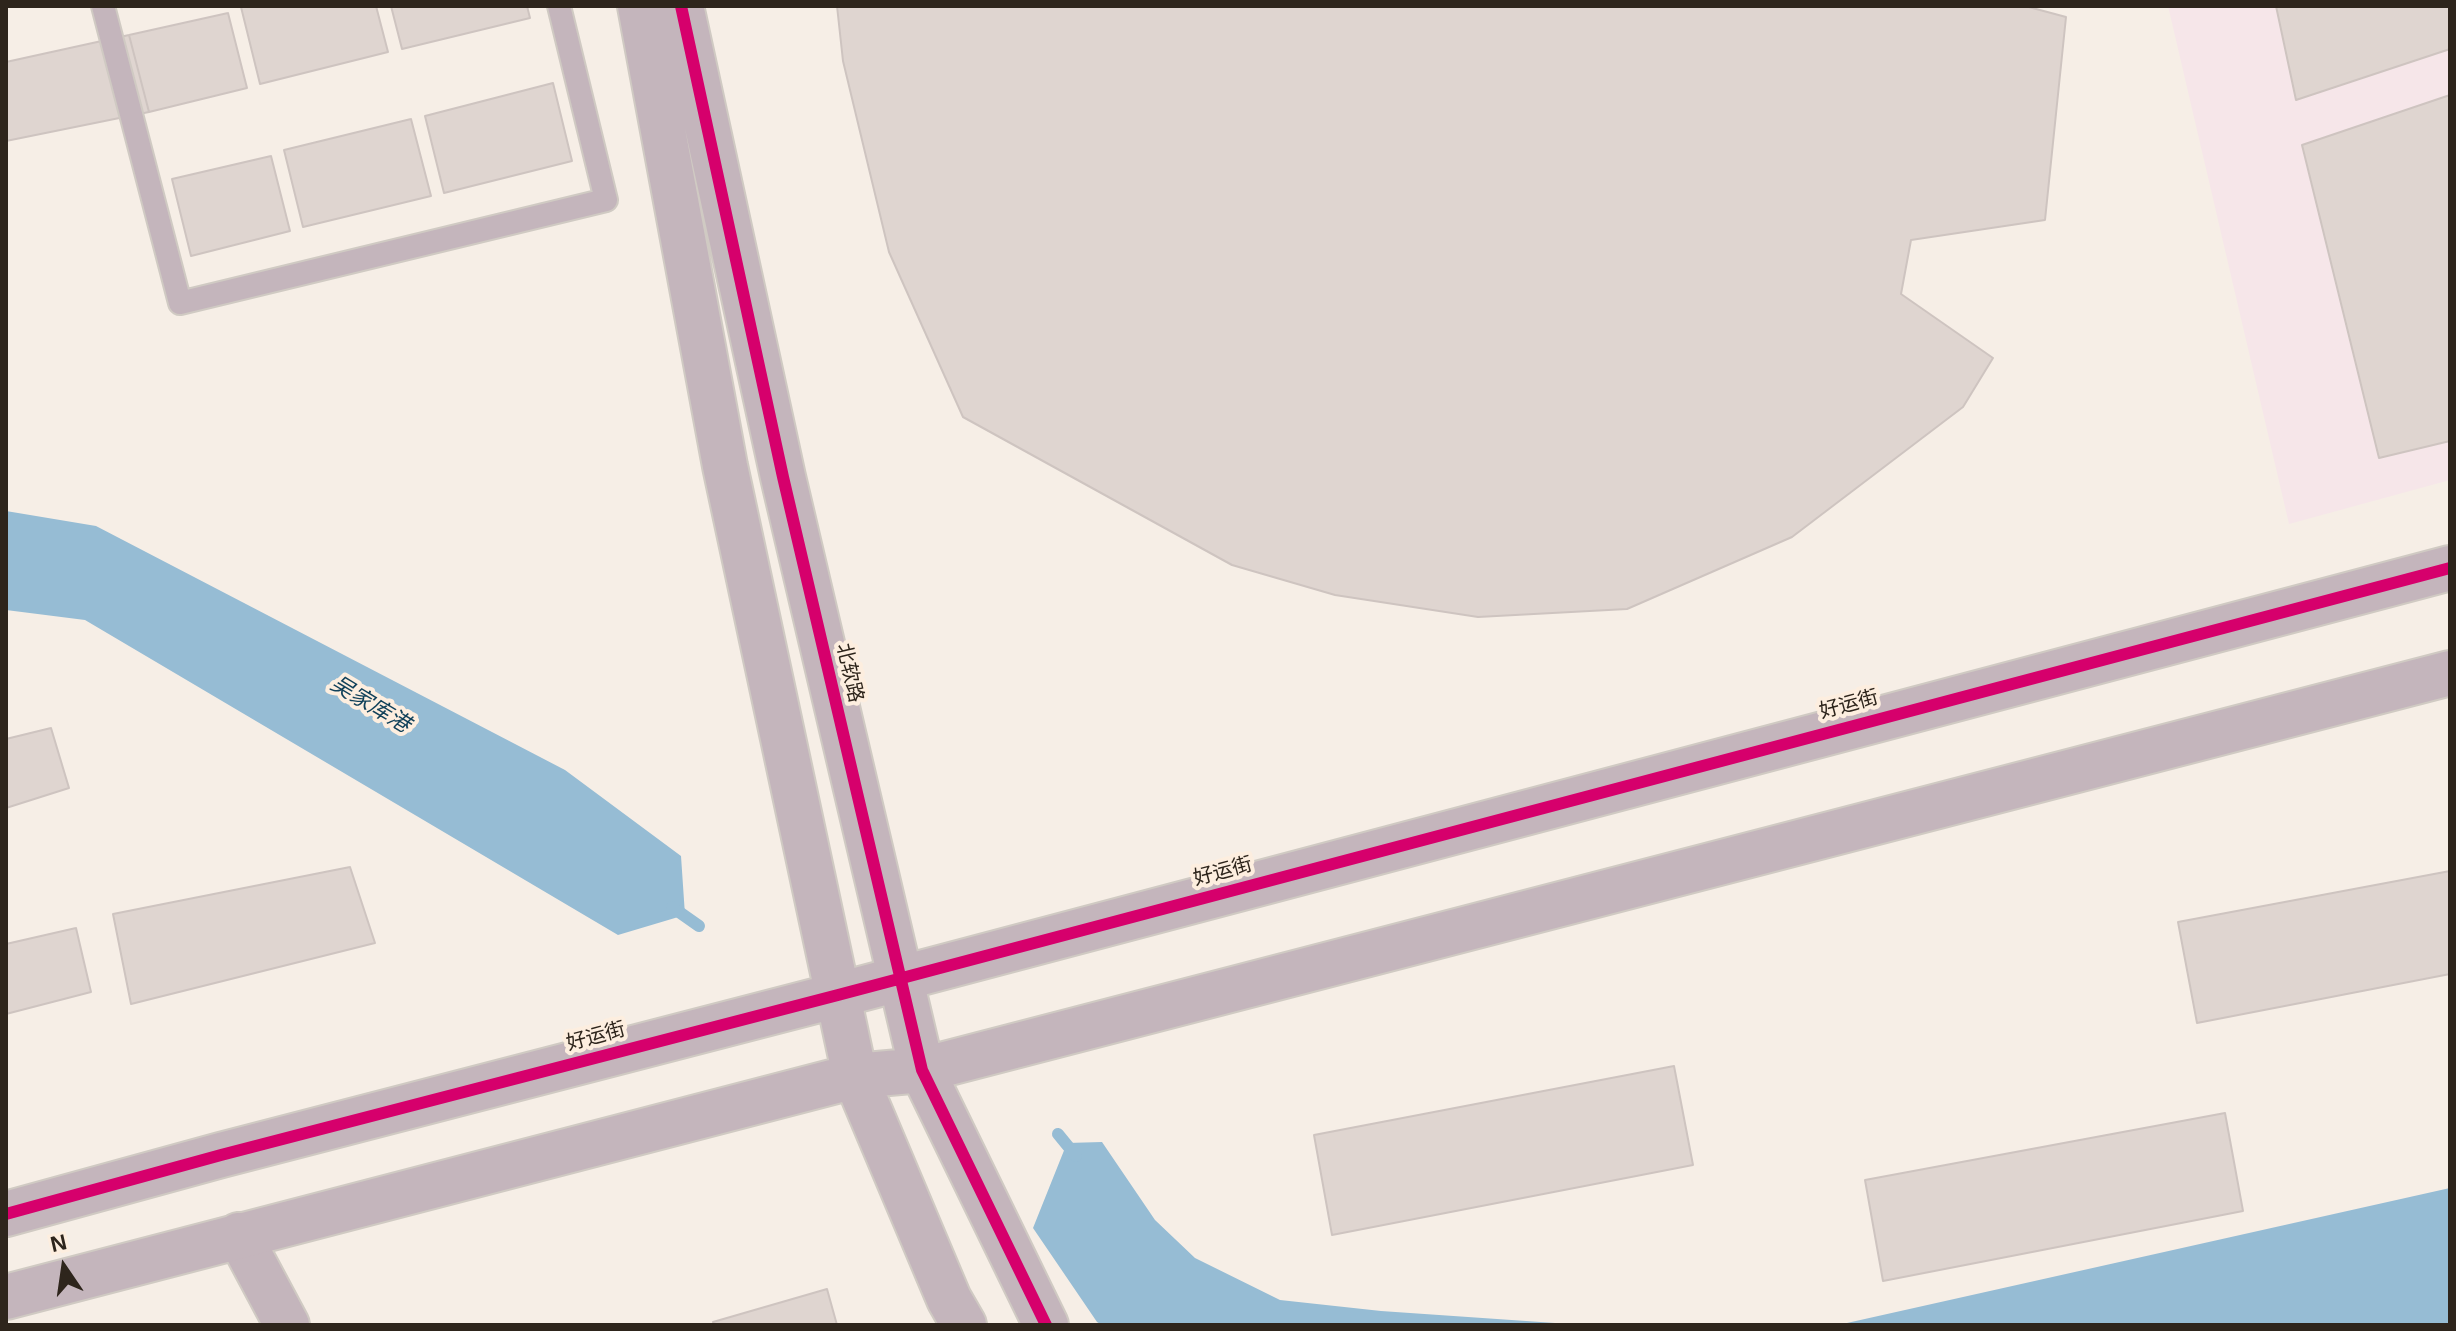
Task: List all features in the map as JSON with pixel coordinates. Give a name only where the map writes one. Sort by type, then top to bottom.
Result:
[{"type":"street","points":[[640,6],[725,466],[855,1076],[949,1299],[964,1325]]},
{"type":"street","name":"北软路","points":[[681,6],[786,492],[922,1070],[1046,1325]]},
{"type":"street","name":"好运街","points":[[6,1214],[2450,568]]},
{"type":"street","points":[[6,1297],[855,1076],[922,1070],[2450,673]]},
{"type":"street","points":[[239,1235],[287,1325]]},
{"type":"lane","points":[[103,6],[180,303],[606,200],[559,6]]},
{"type":"shaded area","points":[[2168,6],[2450,6],[2450,480],[2289,524]]},
{"type":"water","points":[[6,511],[96,526],[565,770],[681,856],[685,915],[618,935],[85,620],[6,610]]},
{"type":"water","points":[[1102,1142],[1155,1220],[1195,1258],[1280,1300],[1381,1311],[1584,1325],[1102,1325],[1033,1228],[1067,1143]]},
{"type":"water","points":[[2450,1188],[2450,1325],[1838,1325]]},
{"type":"building","points":[[376,6],[388,52],[260,84],[241,7]]},
{"type":"building","points":[[391,6],[527,6],[530,18],[402,49]]},
{"type":"building","points":[[837,6],[2025,6],[2066,17],[2045,220],[1911,240],[1901,294],[1993,358],[1963,407],[1792,537],[1627,609],[1478,617],[1335,595],[1232,565],[963,417],[889,252],[843,61]]},
{"type":"building","points":[[2276,6],[2450,6],[2450,49],[2296,100]]},
{"type":"building","points":[[228,13],[247,88],[149,112],[129,35]]},
{"type":"building","points":[[129,35],[149,112],[6,141],[6,62]]},
{"type":"building","points":[[553,83],[572,161],[444,193],[425,116]]},
{"type":"building","points":[[2450,95],[2450,441],[2379,458],[2302,145]]},
{"type":"building","points":[[411,119],[431,196],[303,227],[284,150]]},
{"type":"building","points":[[271,156],[290,231],[191,256],[172,179]]},
{"type":"building","points":[[51,728],[69,788],[6,808],[6,739]]},
{"type":"building","points":[[350,867],[375,943],[131,1004],[113,914]]},
{"type":"building","points":[[2450,871],[2450,974],[2197,1023],[2178,922]]},
{"type":"building","points":[[76,928],[91,992],[6,1014],[6,944]]},
{"type":"building","points":[[1674,1066],[1693,1165],[1332,1235],[1314,1135]]},
{"type":"building","points":[[2225,1113],[2243,1211],[1883,1281],[1865,1180]]},
{"type":"building","points":[[827,1289],[837,1325],[714,1325],[713,1322]]},
{"type":"waterway","name":"吴家库港","points":[[672,907],[699,926]]},
{"type":"waterway","points":[[1058,1134],[1076,1156]]},
{"type":"cycle path","points":[[681,6],[783,477],[922,1070],[1046,1325]]},
{"type":"cycle path","points":[[6,1214],[2450,568]]}]
